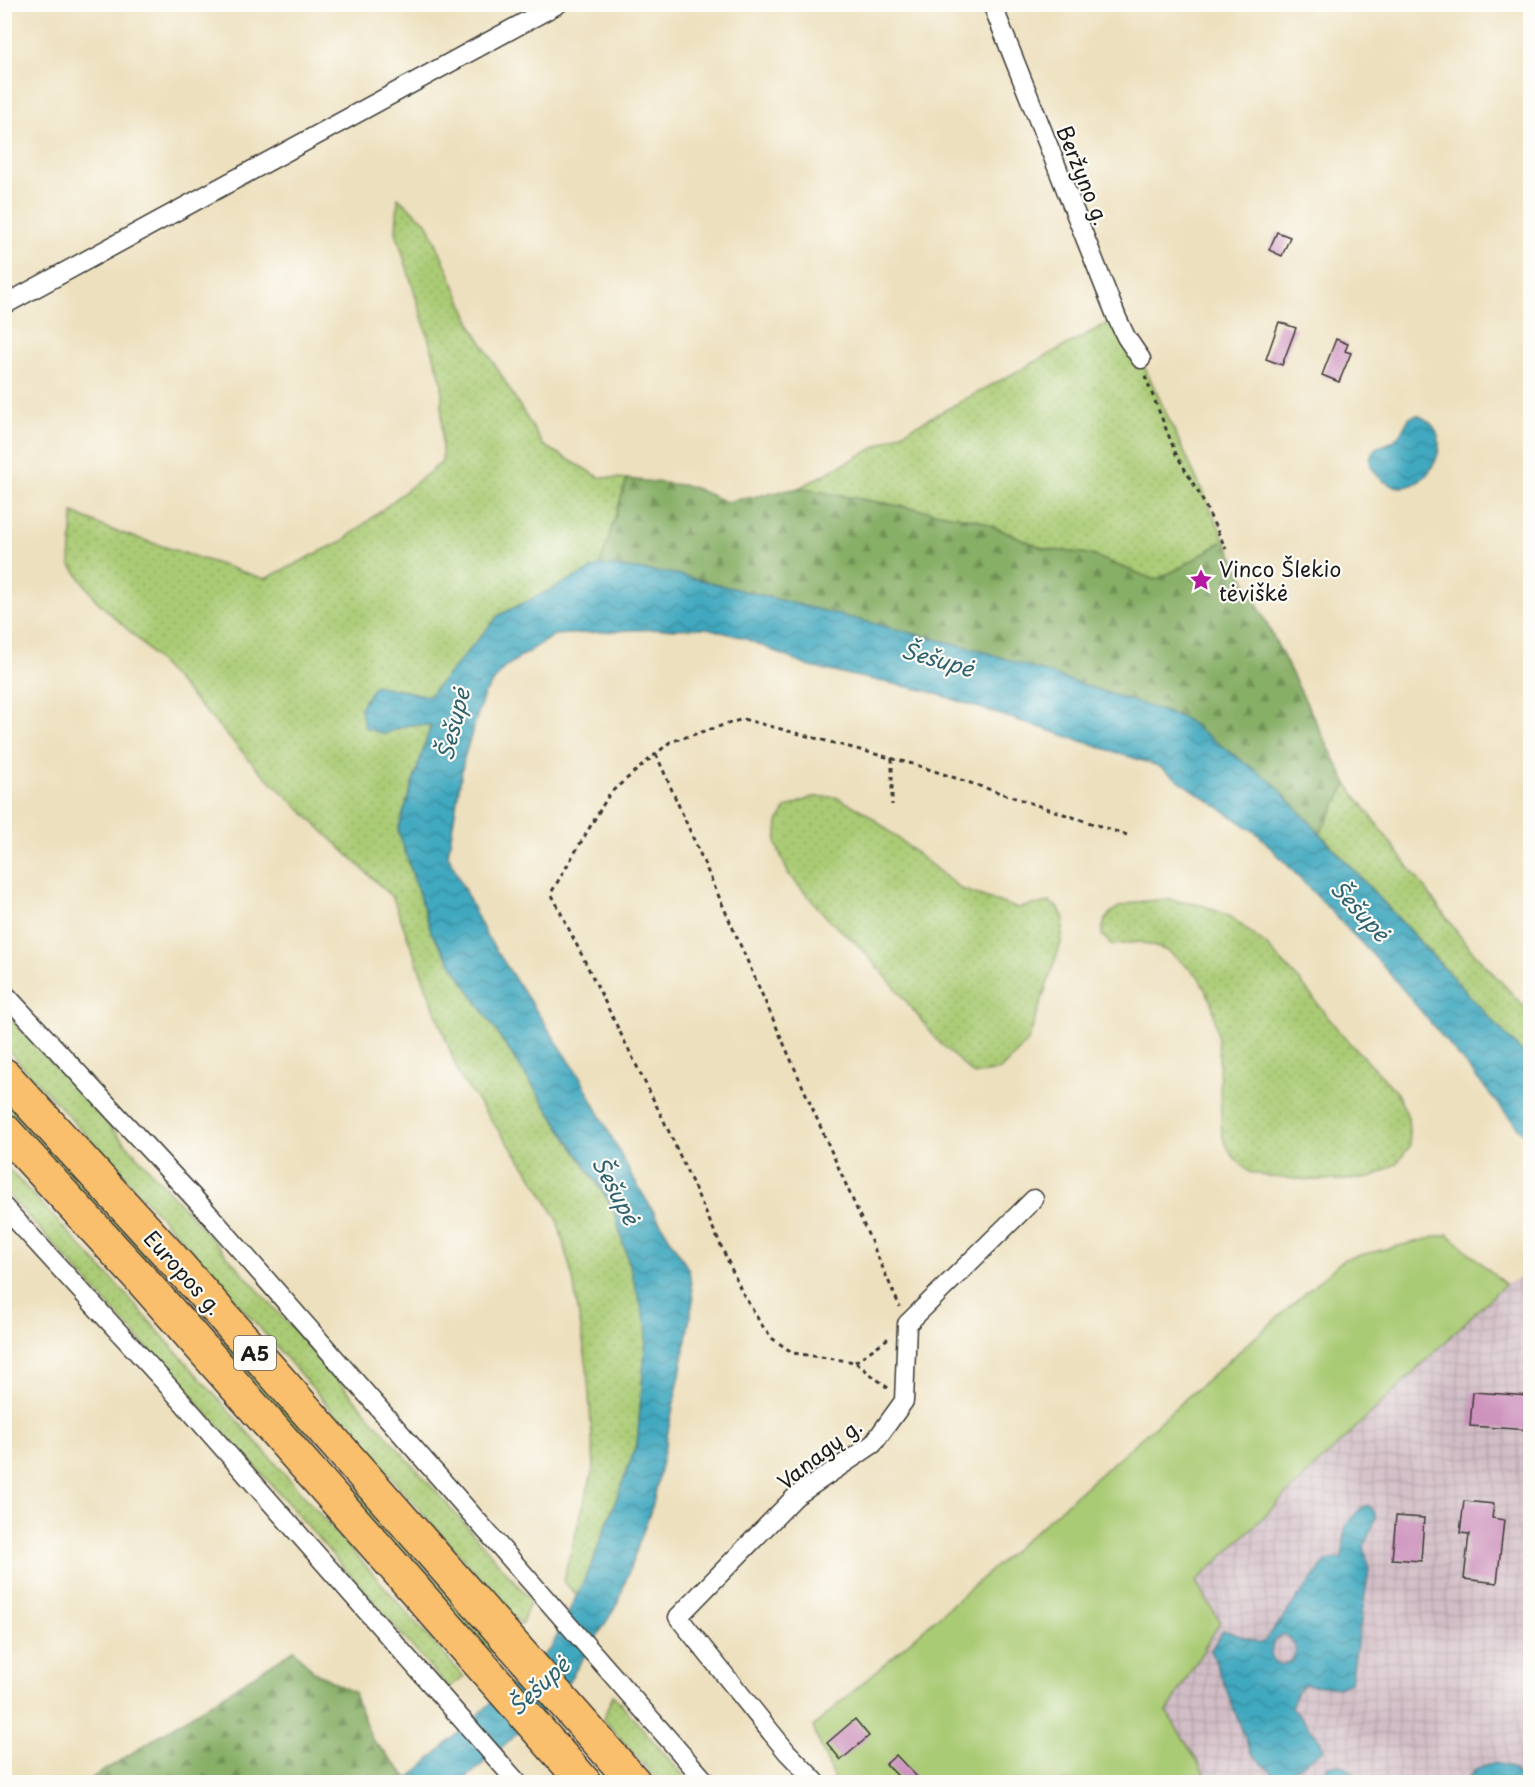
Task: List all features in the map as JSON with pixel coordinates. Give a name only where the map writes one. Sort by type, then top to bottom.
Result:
[{"type":"highway","name":"Europos g.","points":[[4,1075],[170,1256],[634,1782]]},
{"type":"highway","name":"Europos g.","points":[[4,1130],[141,1279],[574,1771]]},
{"type":"street","points":[[4,305],[558,4]]},
{"type":"street","name":"Beržyno g.","points":[[992,4],[1117,318],[1126,337],[1141,359]]},
{"type":"street","points":[[4,993],[207,1212],[706,1782]]},
{"type":"street","points":[[904,1401],[907,1324],[1034,1199]]},
{"type":"street","points":[[4,1207],[178,1397],[517,1782]]},
{"type":"street","name":"Vanagų g.","points":[[816,1782],[787,1752],[678,1617],[796,1496],[873,1444],[904,1401]]},
{"type":"path","points":[[1141,359],[1145,376],[1176,453],[1200,495],[1226,549]]},
{"type":"path","points":[[904,1401],[855,1362],[793,1353],[773,1339],[761,1324],[742,1292],[664,1121],[551,893],[610,793],[670,742],[743,719],[892,758],[1130,836]]},
{"type":"path","points":[[656,754],[907,1324],[855,1362]]},
{"type":"path","points":[[892,758],[892,805]]},
{"type":"shaded area","points":[[1530,1275],[1530,1782],[1210,1782],[1167,1712],[1220,1622],[1195,1582],[1505,1284]]},
{"type":"green space","points":[[398,198],[428,224],[473,328],[543,445],[599,477],[627,479],[600,565],[499,615],[429,696],[395,688],[384,733],[408,725],[431,725],[398,830],[432,934],[613,1208],[647,1326],[637,1444],[591,1566],[577,1595],[563,1581],[594,1466],[587,1367],[573,1279],[557,1219],[531,1175],[460,1077],[393,898],[258,769],[138,639],[97,601],[70,564],[73,513],[109,529],[265,579],[344,540],[442,462],[442,382],[396,232]]},
{"type":"green space","points":[[1117,318],[1141,359],[1225,540],[1180,568],[1155,580],[1089,554],[1045,549],[978,520],[799,488]]},
{"type":"green space","points":[[627,479],[690,486],[726,502],[799,488],[978,520],[1045,549],[1089,554],[1155,580],[1180,568],[1225,540],[1347,784],[1320,833],[1273,783],[1182,718],[979,650],[676,574],[600,565]]},
{"type":"green space","points":[[1347,784],[1466,944],[1530,1013],[1530,1061],[1320,833]]},
{"type":"green space","points":[[812,797],[836,797],[865,812],[961,889],[1016,908],[1049,902],[1059,908],[1064,919],[1061,943],[1028,1041],[1000,1070],[974,1075],[936,1039],[858,945],[831,922],[789,875],[776,844],[778,822],[786,808]]},
{"type":"green space","points":[[1164,899],[1202,905],[1231,917],[1266,945],[1300,981],[1341,1034],[1396,1091],[1408,1117],[1410,1146],[1396,1164],[1371,1178],[1311,1180],[1270,1177],[1249,1172],[1231,1154],[1222,1135],[1218,1037],[1212,1003],[1198,976],[1168,951],[1140,942],[1112,945],[1102,935],[1108,915],[1115,909],[1123,905]]},
{"type":"green space","points":[[5,1013],[204,1230],[531,1600],[521,1625],[193,1252],[5,1047]]},
{"type":"green space","points":[[5,1095],[497,1647],[488,1655],[5,1114]]},
{"type":"green space","points":[[5,1165],[121,1289],[464,1677],[448,1688],[271,1484],[5,1191]]},
{"type":"green space","points":[[1448,1234],[1505,1284],[1196,1582],[1220,1622],[1167,1712],[1210,1782],[835,1782],[813,1727],[1344,1259]]},
{"type":"green space","points":[[294,1650],[313,1671],[354,1693],[371,1738],[409,1779],[405,1782],[86,1782]]},
{"type":"green space","points":[[613,1695],[689,1782],[659,1782],[603,1719]]},
{"type":"water","points":[[1417,415],[1432,425],[1439,439],[1438,454],[1432,468],[1421,480],[1408,486],[1393,486],[1374,472],[1370,458],[1372,452],[1396,438],[1409,418]]},
{"type":"water","name":"Šešupė","points":[[600,565],[676,574],[979,650],[1183,718],[1273,783],[1530,1061],[1530,1142],[1385,968],[1259,835],[1158,766],[928,691],[810,667],[744,638],[707,628],[554,635],[505,667],[484,694],[464,758],[448,855],[486,935],[580,1077],[633,1178],[689,1270],[693,1300],[653,1504],[617,1605],[558,1698],[462,1782],[405,1782],[551,1648],[591,1566],[637,1444],[647,1327],[613,1207],[432,934],[398,830],[431,725],[408,725],[384,734],[365,728],[360,708],[375,685],[429,696],[499,615]]},
{"type":"water","points":[[1368,1505],[1374,1511],[1376,1518],[1364,1546],[1369,1570],[1351,1681],[1339,1688],[1305,1684],[1295,1695],[1292,1707],[1320,1740],[1324,1750],[1282,1777],[1275,1775],[1251,1753],[1211,1650],[1223,1630],[1260,1643],[1265,1641],[1326,1561],[1342,1558],[1346,1525],[1362,1507]],"holes":[[[1283,1634],[1290,1638],[1296,1649],[1292,1661],[1282,1665],[1274,1662],[1271,1653],[1274,1640]]]},
{"type":"water","points":[[1492,1763],[1510,1768],[1523,1782],[1466,1782],[1476,1770]]},
{"type":"water","points":[[1340,1764],[1358,1777],[1358,1782],[1315,1782],[1328,1766]]},
{"type":"building","points":[[1277,232],[1290,237],[1282,256],[1269,250]]},
{"type":"building","points":[[1279,322],[1296,328],[1282,365],[1266,359]]},
{"type":"building","points":[[1336,339],[1348,344],[1345,351],[1351,353],[1339,382],[1322,375]]},
{"type":"building","points":[[1473,1392],[1530,1396],[1530,1430],[1470,1426]]},
{"type":"building","points":[[1464,1501],[1494,1504],[1492,1518],[1504,1520],[1497,1583],[1464,1579],[1469,1534],[1460,1533]]},
{"type":"building","points":[[1396,1516],[1424,1518],[1421,1561],[1392,1559]]},
{"type":"building","points":[[855,1719],[869,1736],[841,1760],[827,1743]]},
{"type":"building","points":[[896,1755],[922,1782],[904,1782],[886,1764]]},
{"type":"place","name":"Vinco Šlekio tėviškė","points":[[1201,580]]}]
